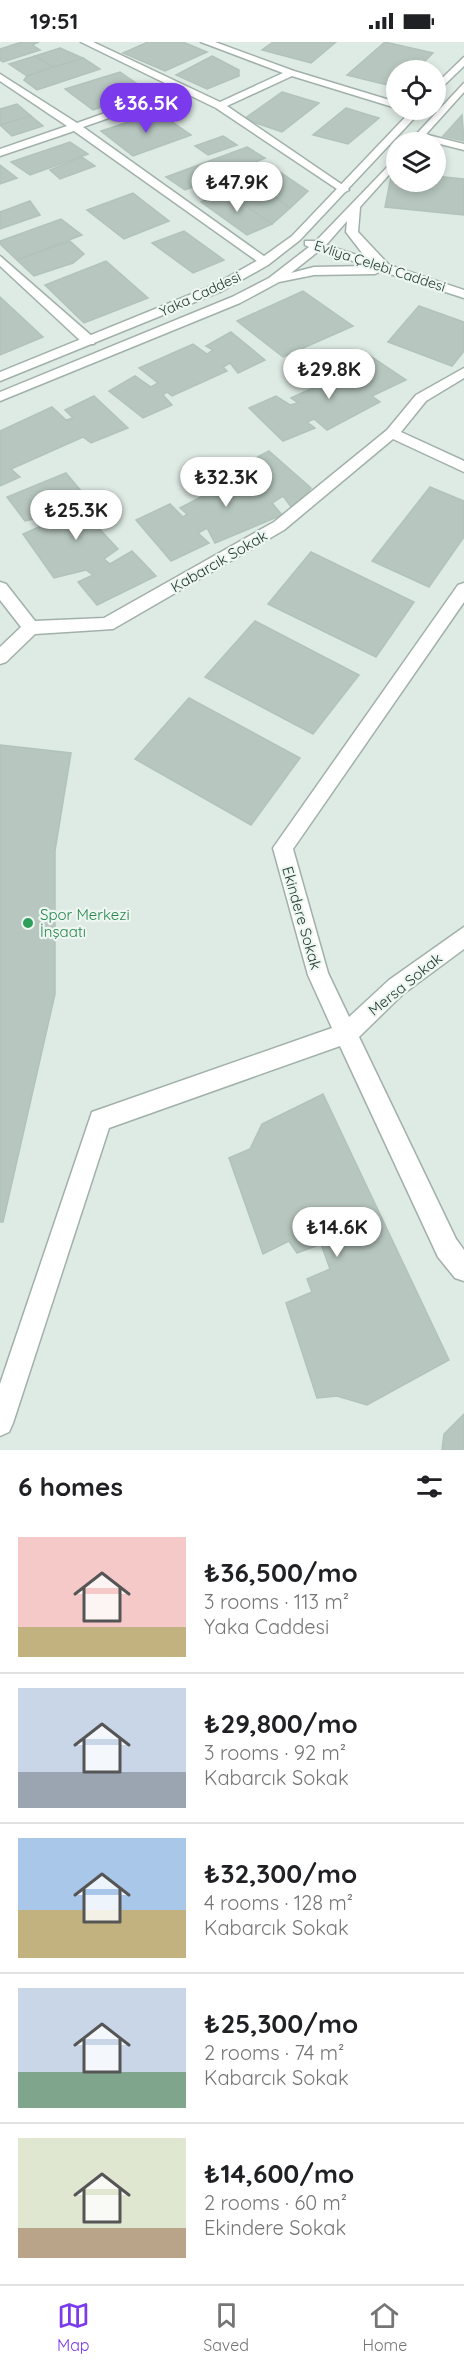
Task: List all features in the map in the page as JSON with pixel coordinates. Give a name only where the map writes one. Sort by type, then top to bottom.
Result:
[{"type":"street","points":[[86,42],[220,106],[343,190]]},
{"type":"street","points":[[206,42],[240,51],[291,73],[386,102]]},
{"type":"street","points":[[446,79],[464,60]]},
{"type":"street","points":[[220,106],[291,73]]},
{"type":"street","points":[[0,77],[76,127],[264,262]]},
{"type":"street","points":[[423,132],[464,86]]},
{"type":"street","points":[[0,153],[183,89]]},
{"type":"street","name":"Yaka Caddesi","points":[[0,377],[218,288],[264,262],[296,238],[343,190],[405,120]]},
{"type":"street","points":[[446,144],[464,147]]},
{"type":"street","name":"Yaka Caddesi","points":[[0,397],[236,300],[273,281],[318,246],[386,172]]},
{"type":"street","points":[[354,207],[352,232],[371,256],[392,271]]},
{"type":"street","name":"Evliya Çelebi Caddesi","points":[[296,238],[464,294]]},
{"type":"street","points":[[0,260],[89,341]]},
{"type":"street","points":[[273,281],[314,271],[392,271]]},
{"type":"street","name":"Kabarcık Sokak","points":[[32,628],[107,624],[279,526],[392,433],[421,398],[464,372]]},
{"type":"street","points":[[392,433],[464,467]]},
{"type":"street","points":[[0,588],[32,628],[0,657]]},
{"type":"street","name":"Ekindere Sokak","points":[[464,589],[283,848],[318,975],[447,1248],[464,1269]]},
{"type":"street","name":"Mersa Sokak","points":[[347,1033],[396,987],[464,937]]},
{"type":"street","points":[[0,1423],[100,1119],[347,1033]]},
{"type":"building","points":[[22,42],[39,42],[32,45],[40,50],[3,62],[0,60],[0,49]]},
{"type":"building","points":[[148,42],[183,42],[207,52],[165,71],[123,53]]},
{"type":"building","points":[[273,42],[336,42],[311,63],[262,50]]},
{"type":"building","points":[[385,42],[433,53],[426,60],[386,60],[386,85],[347,75]]},
{"type":"building","points":[[60,48],[83,58],[53,67],[35,56]]},
{"type":"building","points":[[35,56],[53,67],[27,76],[9,64]]},
{"type":"building","points":[[212,56],[239,70],[239,76],[207,89],[176,75]]},
{"type":"building","points":[[83,58],[100,69],[37,90],[24,80],[27,76]]},
{"type":"building","points":[[120,72],[149,92],[93,110],[65,89]]},
{"type":"building","points":[[282,92],[319,103],[282,132],[244,119]]},
{"type":"building","points":[[17,104],[31,116],[0,125],[0,109]]},
{"type":"building","points":[[346,108],[379,118],[348,144],[313,135]]},
{"type":"building","points":[[158,112],[191,135],[133,156],[101,131]]},
{"type":"building","points":[[462,115],[464,141],[446,137],[446,133]]},
{"type":"building","points":[[31,116],[43,126],[12,136],[0,125]]},
{"type":"building","points":[[223,136],[237,145],[208,155],[195,146]]},
{"type":"building","points":[[70,142],[88,154],[30,175],[11,162]]},
{"type":"building","points":[[247,147],[265,158],[185,190],[166,177]]},
{"type":"building","points":[[82,157],[95,166],[60,179],[50,170]]},
{"type":"building","points":[[0,165],[17,178],[0,184]]},
{"type":"building","points":[[277,170],[308,191],[290,208],[254,183]]},
{"type":"building","points":[[446,177],[464,179],[464,215],[385,207],[388,192],[446,192]]},
{"type":"building","points":[[258,185],[290,208],[272,224],[233,197],[243,193],[240,190]]},
{"type":"building","points":[[226,192],[272,224],[247,235],[201,202]]},
{"type":"building","points":[[133,193],[169,221],[124,239],[87,210]]},
{"type":"building","points":[[30,201],[40,215],[0,229],[0,212]]},
{"type":"building","points":[[61,219],[82,235],[17,260],[0,244],[0,241]]},
{"type":"building","points":[[184,231],[224,260],[193,273],[152,243]]},
{"type":"building","points":[[70,241],[84,254],[73,263],[34,276],[17,260]]},
{"type":"building","points":[[106,261],[148,298],[84,323],[45,285]]},
{"type":"building","points":[[303,291],[353,326],[283,357],[237,321]]},
{"type":"building","points":[[0,297],[43,337],[0,355]]},
{"type":"building","points":[[419,306],[464,322],[464,351],[452,366],[388,342]]},
{"type":"building","points":[[231,332],[265,360],[238,373],[230,363],[223,367],[227,371],[172,396],[167,392],[163,395],[172,405],[143,418],[109,391],[135,376],[151,387],[158,383],[139,368],[193,344],[207,354],[213,350],[206,346]]},
{"type":"building","points":[[369,355],[406,380],[372,396],[380,402],[327,430],[314,419],[307,422],[315,428],[283,441],[249,408],[276,396],[290,405],[298,403],[291,398],[341,375],[348,379],[355,375],[344,369]]},
{"type":"building","points":[[94,396],[128,428],[91,443],[83,437],[11,469],[20,477],[0,486],[0,431],[52,407],[66,420],[73,418],[65,410]]},
{"type":"building","points":[[269,451],[311,488],[292,508],[283,496],[272,503],[282,515],[215,543],[207,528],[198,533],[209,543],[171,561],[136,520],[170,504],[183,517],[187,514],[180,508],[243,475],[255,483],[261,481],[240,466]]},
{"type":"building","points":[[66,473],[82,492],[64,505],[71,511],[79,507],[118,549],[104,559],[110,564],[132,551],[156,576],[97,605],[78,582],[93,575],[86,570],[54,578],[23,534],[57,519],[55,514],[25,521],[7,497]]},
{"type":"building","points":[[430,487],[464,501],[464,537],[429,587],[372,561]]},
{"type":"building","points":[[311,552],[414,602],[376,657],[268,604]]},
{"type":"building","points":[[255,621],[359,675],[313,734],[205,677]]},
{"type":"building","points":[[189,698],[300,758],[251,825],[135,759]]},
{"type":"building","name":"Spor Merkezi İnşaatı","points":[[0,745],[71,753],[55,851],[55,994],[3,1222],[0,1222]]},
{"type":"building","points":[[323,1094],[449,1360],[367,1405],[337,1396],[317,1398],[286,1303],[312,1292],[307,1279],[330,1269],[321,1244],[297,1253],[289,1241],[263,1254],[229,1158],[250,1149],[262,1124]]},
{"type":"building","points":[[464,1414],[464,1450],[442,1450],[444,1434]]},
{"type":"place","name":"Spor Merkezi İnşaatı","points":[[28,923]]}]
